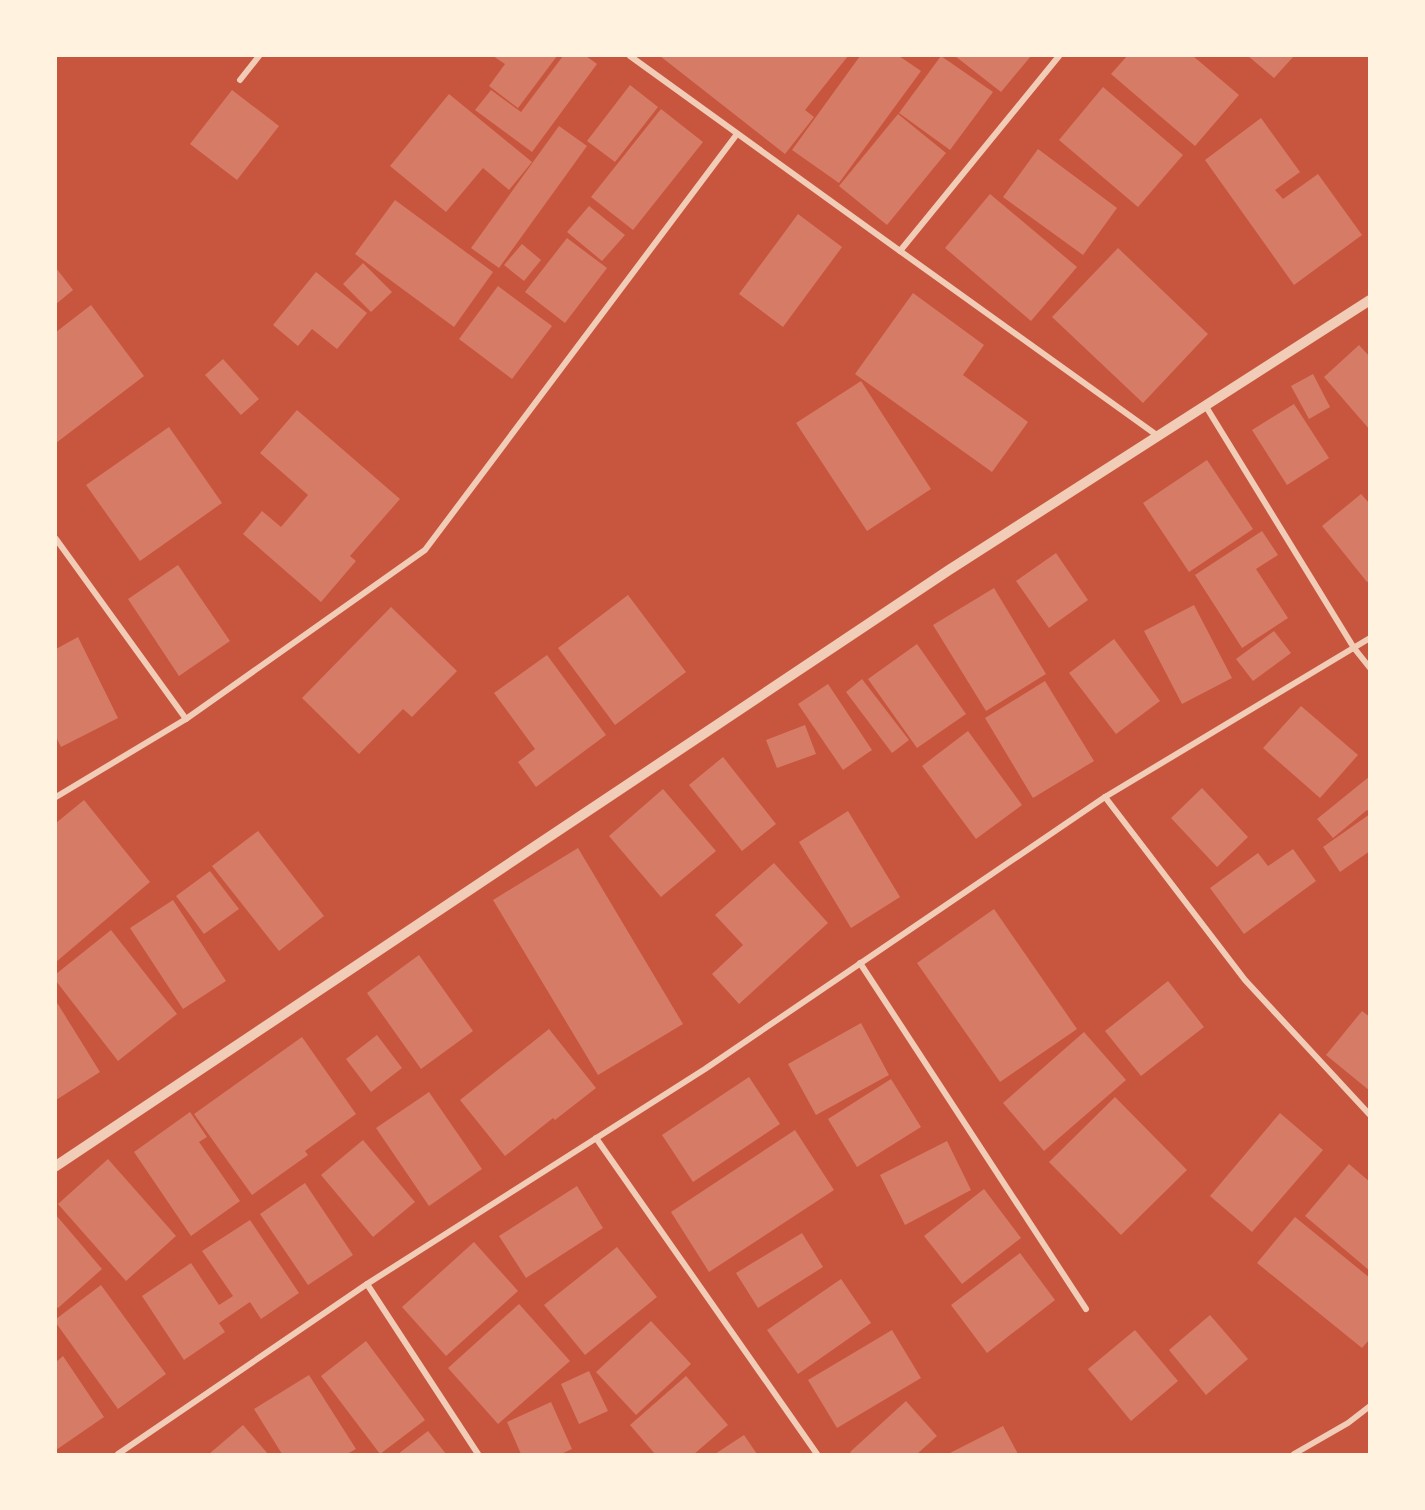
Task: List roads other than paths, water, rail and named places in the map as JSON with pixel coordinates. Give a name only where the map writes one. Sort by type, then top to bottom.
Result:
[{"type":"street","points":[[240,80],[259,56]]},
{"type":"street","points":[[630,56],[1158,436]]},
{"type":"street","points":[[900,251],[1059,56]]},
{"type":"street","points":[[56,797],[186,719],[425,550],[737,134]]},
{"type":"street","points":[[56,1166],[939,577],[1370,300]]},
{"type":"street","points":[[1205,405],[1354,648],[1370,668]]},
{"type":"street","points":[[56,540],[186,719]]},
{"type":"street","points":[[118,1455],[367,1284],[705,1069],[1105,797],[1370,638]]},
{"type":"street","points":[[1105,797],[1245,980],[1370,1115]]},
{"type":"street","points":[[860,963],[1086,1309]]},
{"type":"street","points":[[597,1138],[817,1455]]},
{"type":"street","points":[[367,1284],[478,1455]]},
{"type":"street","points":[[1294,1455],[1370,1407]]}]
